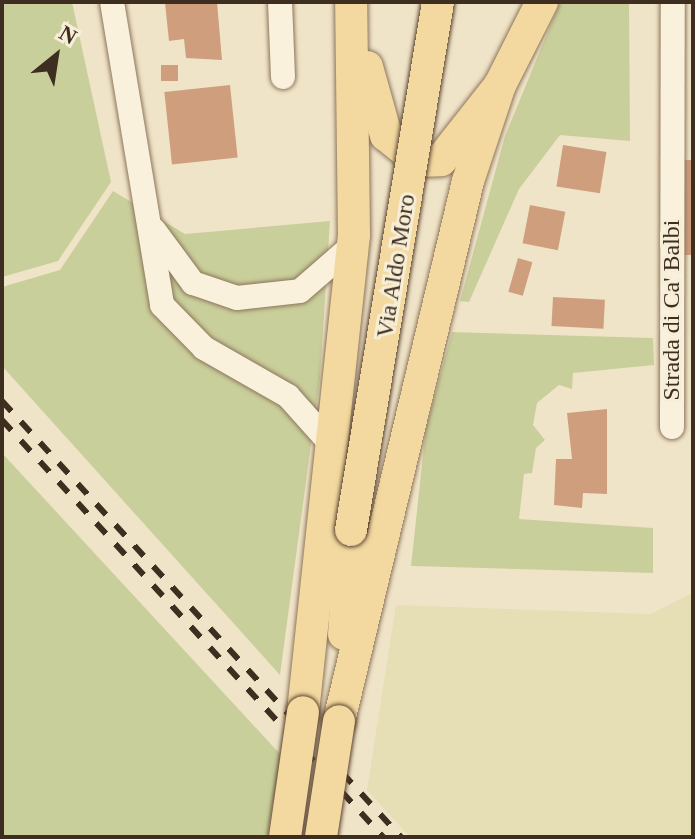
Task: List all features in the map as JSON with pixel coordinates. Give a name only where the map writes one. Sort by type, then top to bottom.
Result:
[{"type":"main road","points":[[351,2],[382,127],[418,161],[449,153],[500,85]]},
{"type":"main road","points":[[285,837],[303,712],[353,245],[351,2]]},
{"type":"main road","name":"Via Aldo Moro","points":[[303,712],[351,530],[438,2]]},
{"type":"main road","points":[[321,837],[339,721],[468,181],[500,85],[533,10]]},
{"type":"main road","name":"Via Aldo Moro","points":[[339,721],[351,530]]},
{"type":"street","points":[[112,2],[153,229],[162,305],[204,348],[288,396],[330,443]]},
{"type":"street","points":[[280,2],[283,77]]},
{"type":"street","name":"Strada di Ca' Balbi","points":[[672,427],[673,2]]},
{"type":"street","points":[[153,229],[193,283],[237,298],[300,291],[353,245]]},
{"type":"shaded area","points":[[693,593],[693,837],[410,837],[367,790],[396,605],[651,614]]},
{"type":"green space","points":[[2,2],[72,2],[111,182],[58,261],[2,277]]},
{"type":"green space","points":[[560,2],[629,2],[630,141],[560,135],[519,189],[469,302],[460,301],[505,136]]},
{"type":"green space","points":[[113,191],[185,234],[330,221],[320,377],[280,675],[2,366],[2,287],[60,270]]},
{"type":"green space","points":[[452,332],[653,338],[654,365],[573,373],[572,389],[559,385],[537,403],[533,425],[545,440],[536,448],[532,473],[524,474],[519,519],[653,528],[653,573],[411,566],[426,428]]},
{"type":"green space","points":[[2,453],[281,755],[267,837],[2,837]]},
{"type":"building","points":[[217,2],[222,60],[186,58],[184,39],[169,41],[165,3]]},
{"type":"building","points":[[161,65],[178,65],[178,81],[161,81]]},
{"type":"building","points":[[230,85],[238,158],[172,164],[164,92]]},
{"type":"building","points":[[563,145],[606,152],[600,193],[556,186]]},
{"type":"building","points":[[681,160],[693,160],[693,255],[681,255]]},
{"type":"building","points":[[530,205],[565,212],[558,250],[523,243]]},
{"type":"building","points":[[518,258],[532,262],[523,296],[508,292]]},
{"type":"building","points":[[553,297],[605,300],[603,329],[551,326]]},
{"type":"building","points":[[607,409],[607,494],[583,493],[582,508],[554,505],[556,459],[572,459],[567,413]]},
{"type":"railway","points":[[2,401],[401,837]]},
{"type":"railway","points":[[2,420],[383,837]]}]
